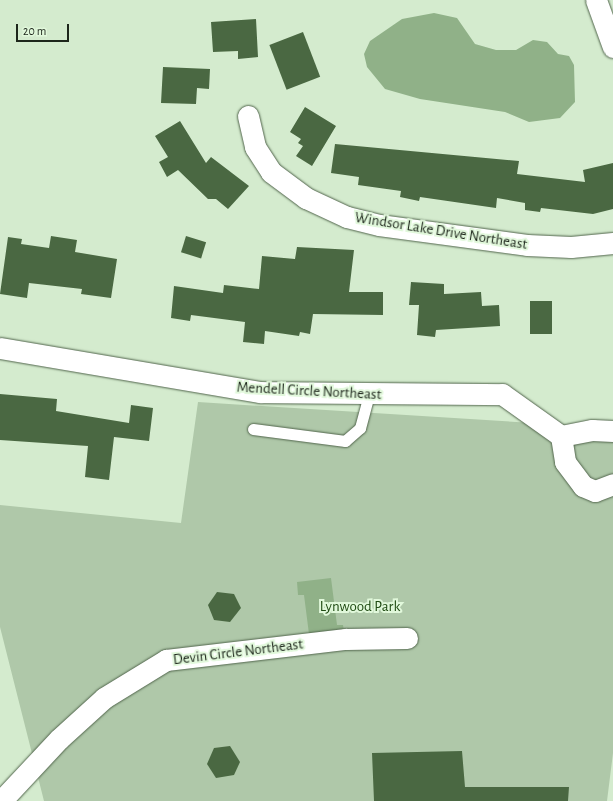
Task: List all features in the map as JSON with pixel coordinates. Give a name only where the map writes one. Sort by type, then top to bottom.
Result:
[{"type":"street","points":[[596,0],[613,47]]},
{"type":"street","name":"Windsor Lake Drive Northeast","points":[[248,116],[255,147],[271,172],[306,198],[347,217],[379,225],[527,245],[571,247],[613,242]]},
{"type":"street","name":"Mendell Circle Northeast","points":[[0,348],[260,392],[369,395],[502,394],[561,436]]},
{"type":"street","points":[[613,431],[592,430],[561,436],[565,462],[583,486],[594,491],[613,484]]},
{"type":"street","name":"Devin Circle Northeast","points":[[1,801],[59,739],[104,698],[166,660],[346,639],[407,638]]},
{"type":"lane","points":[[253,429],[345,441],[360,428],[369,395]]},
{"type":"green space","name":"Lynwood Park","points":[[198,402],[613,428],[613,753],[607,801],[44,801],[0,627],[0,505],[181,523]]},
{"type":"shaded area","points":[[434,13],[457,18],[475,44],[496,50],[516,50],[533,40],[547,42],[558,54],[569,56],[574,65],[575,102],[560,118],[529,122],[505,112],[420,99],[385,89],[367,67],[364,54],[370,41],[402,19]]},
{"type":"shaded area","points":[[331,578],[337,625],[343,625],[345,637],[310,642],[304,595],[298,595],[297,582]]},
{"type":"building","points":[[256,19],[258,57],[238,59],[238,51],[213,52],[211,22]]},
{"type":"building","points":[[303,32],[320,77],[287,90],[269,45]]},
{"type":"building","points":[[163,67],[210,69],[209,89],[197,88],[196,104],[161,103]]},
{"type":"building","points":[[305,107],[336,126],[312,166],[296,156],[303,146],[298,143],[301,139],[290,132]]},
{"type":"building","points":[[180,121],[206,163],[211,157],[249,186],[228,209],[216,199],[208,199],[178,170],[167,177],[159,162],[168,157],[155,136]]},
{"type":"building","points":[[335,144],[519,161],[517,174],[585,182],[583,170],[613,163],[613,209],[593,214],[541,208],[540,212],[525,210],[525,203],[497,198],[496,208],[420,197],[419,201],[400,197],[401,191],[358,185],[359,177],[331,173]]},
{"type":"building","points":[[51,236],[77,240],[75,252],[117,259],[111,298],[81,294],[82,289],[29,283],[27,298],[0,294],[8,237],[22,239],[21,244],[49,248]]},
{"type":"building","points":[[186,236],[206,242],[201,258],[181,252]]},
{"type":"building","points":[[297,247],[354,250],[349,292],[383,292],[383,315],[313,314],[310,334],[300,332],[299,336],[265,331],[264,344],[243,342],[245,322],[191,315],[190,321],[171,318],[174,286],[223,293],[224,285],[259,289],[262,256],[295,259]]},
{"type":"building","points":[[411,282],[444,284],[444,294],[481,292],[482,306],[499,305],[500,326],[436,330],[435,337],[417,335],[419,305],[409,305]]},
{"type":"building","points":[[530,301],[552,301],[552,334],[530,334]]},
{"type":"building","points":[[0,394],[57,399],[56,411],[129,423],[131,405],[153,408],[149,441],[114,437],[109,480],[85,477],[88,446],[0,440]]},
{"type":"building","points":[[217,592],[234,594],[241,608],[230,622],[214,620],[208,605]]},
{"type":"building","points":[[230,746],[240,762],[234,775],[216,778],[207,764],[214,748]]},
{"type":"building","points":[[462,751],[465,787],[569,787],[568,801],[374,801],[372,753]]}]
